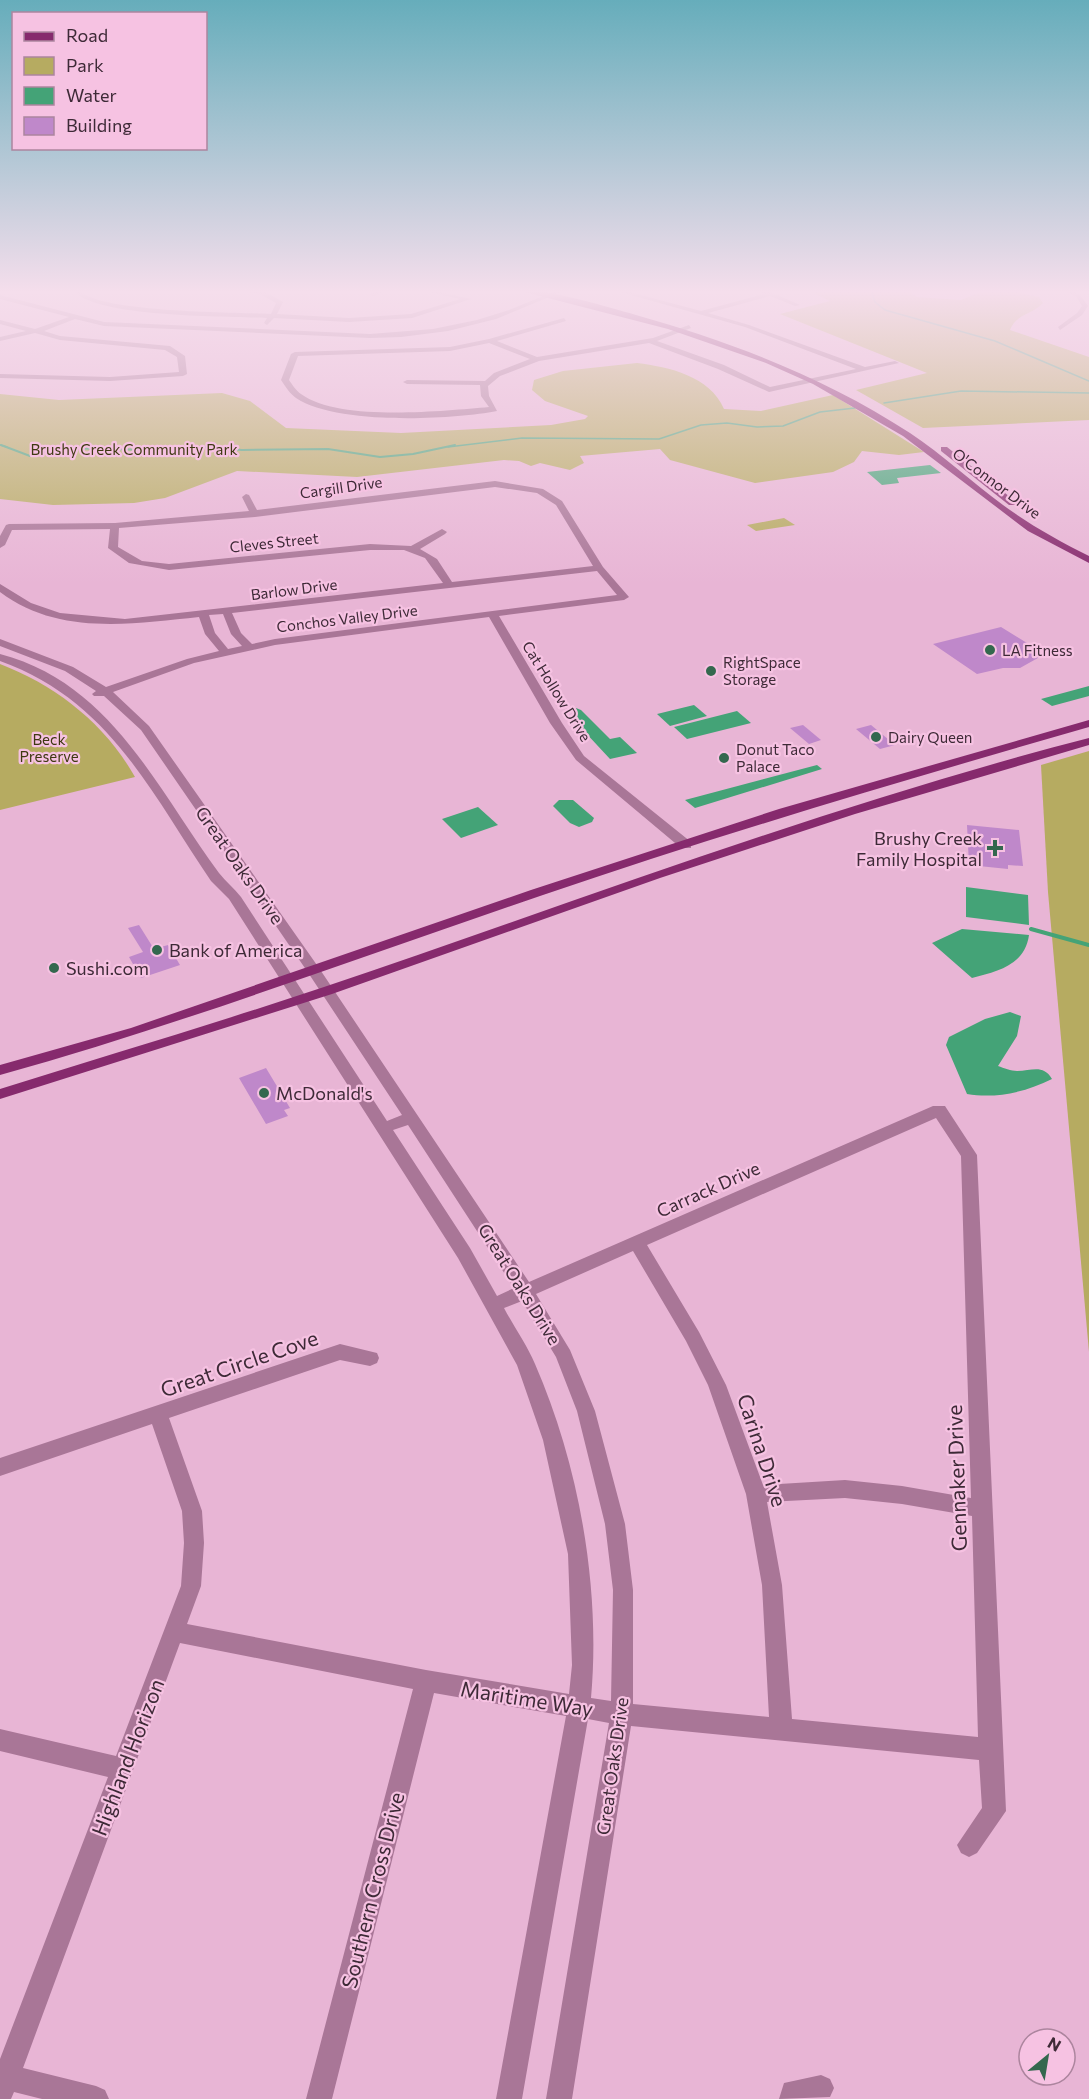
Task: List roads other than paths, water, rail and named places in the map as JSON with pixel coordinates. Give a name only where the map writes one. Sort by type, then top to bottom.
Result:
[{"type":"main road","name":"O'Connor Drive","points":[[824,388],[905,433],[1004,510],[1046,537],[1089,558]]},
{"type":"main road","name":"O'Connor Drive","points":[[839,388],[909,425],[963,463],[1018,509],[1089,549]]},
{"type":"main road","points":[[0,1070],[99,1043],[536,893],[686,845],[901,777],[1089,723]]},
{"type":"main road","points":[[0,1094],[327,991],[655,875],[851,811],[1089,741]]},
{"type":"main road","points":[[931,788],[927,786],[926,776],[944,765]]},
{"type":"main road","points":[[851,811],[898,784],[901,777]]},
{"type":"street","points":[[290,388],[297,394],[327,407],[360,413],[404,416],[494,410],[484,394],[485,388]]},
{"type":"street","name":"Cargill Drive","points":[[0,545],[9,527],[115,526],[255,514],[474,484],[523,487],[540,491],[559,503],[599,568],[624,597]]},
{"type":"street","points":[[246,497],[255,514]]},
{"type":"street","name":"Cleves Street","points":[[115,526],[113,548],[122,558],[152,566],[169,567],[370,547],[411,550],[432,559],[449,585]]},
{"type":"street","points":[[411,550],[442,532]]},
{"type":"street","name":"Barlow Drive","points":[[0,587],[10,596],[44,611],[104,622],[204,615],[599,568]]},
{"type":"street","name":"Conchos Valley Drive","points":[[81,700],[191,661],[249,647],[624,597]]},
{"type":"street","points":[[227,612],[236,634],[249,647]]},
{"type":"street","points":[[204,615],[210,634],[225,652]]},
{"type":"street","name":"Cat Hollow Drive","points":[[494,615],[556,723],[580,758],[686,845]]},
{"type":"street","name":"Great Oaks Drive","points":[[0,642],[47,659],[105,692],[145,728],[314,970],[524,1290],[567,1364],[586,1412],[615,1524],[623,1590],[622,1714],[559,2099]]},
{"type":"street","name":"Great Oaks Drive","points":[[0,657],[40,674],[81,700],[120,738],[199,855],[234,897],[464,1253],[526,1364],[553,1440],[578,1554],[583,1665],[579,1706],[509,2099]]},
{"type":"street","name":"Carrack Drive","points":[[494,1305],[939,1110]]},
{"type":"street","name":"Gennaker Drive","points":[[939,1110],[969,1155],[994,1811],[969,1845]]},
{"type":"street","points":[[383,1128],[412,1117]]},
{"type":"street","name":"Carina Drive","points":[[636,1242],[693,1337],[717,1385],[756,1494],[772,1585],[781,1730]]},
{"type":"street","name":"Great Circle Cove","points":[[0,1467],[339,1352],[370,1358]]},
{"type":"street","name":"Highland Horizon","points":[[3,2086],[191,1586],[194,1544],[192,1511],[158,1415]]},
{"type":"street","points":[[756,1494],[845,1489],[902,1495],[981,1509]]},
{"type":"street","name":"Maritime Way","points":[[174,1632],[426,1681],[622,1714],[990,1750]]},
{"type":"street","name":"Southern Cross Drive","points":[[319,2099],[426,1681]]},
{"type":"street","points":[[0,1740],[122,1769]]},
{"type":"street","points":[[3,2086],[96,2099]]},
{"type":"street","points":[[792,2099],[793,2092],[821,2088]]},
{"type":"water","points":[[930,465],[941,473],[897,478],[899,483],[882,485],[867,472]]},
{"type":"water","points":[[1089,686],[1089,696],[1052,706],[1041,699]]},
{"type":"water","points":[[694,705],[707,716],[670,726],[657,714]]},
{"type":"water","points":[[571,709],[581,710],[610,739],[620,737],[637,753],[610,759],[584,731]]},
{"type":"water","points":[[737,711],[751,723],[687,739],[674,727]]},
{"type":"water","points":[[817,765],[822,769],[695,808],[685,800]]},
{"type":"water","points":[[559,800],[573,800],[594,818],[592,822],[579,827],[570,823],[553,806]]},
{"type":"water","points":[[478,807],[498,825],[461,838],[442,819]]},
{"type":"water","points":[[966,887],[1028,895],[1029,925],[966,917]]},
{"type":"water","points":[[962,929],[1029,935],[1022,953],[1016,960],[991,973],[972,978],[932,943]]},
{"type":"water","points":[[1010,1012],[1021,1016],[1017,1036],[998,1066],[1015,1071],[1037,1069],[1045,1071],[1052,1079],[1032,1088],[1000,1095],[967,1094],[946,1045],[949,1037],[985,1019]]},
{"type":"waterway","points":[[884,403],[961,391],[1089,393]]},
{"type":"waterway","points":[[448,447],[522,438],[659,439],[701,425],[727,423],[757,427],[783,426],[820,412],[855,408]]},
{"type":"waterway","points":[[0,445],[4,446]]},
{"type":"waterway","points":[[4,446],[30,456],[58,448],[154,450],[188,446],[242,450],[328,449],[380,457],[413,454],[455,445]]},
{"type":"waterway","points":[[182,447],[197,447]]},
{"type":"waterway","points":[[1031,929],[1089,945]]},
{"type":"place","name":"LA Fitness","points":[[990,650]]},
{"type":"place","name":"RightSpace Storage","points":[[711,671]]},
{"type":"place","name":"Dairy Queen","points":[[876,737]]},
{"type":"place","name":"Donut Taco Palace","points":[[724,758]]},
{"type":"place","name":"Brushy Creek Family Hospital","points":[[995,848]]},
{"type":"place","name":"Bank of America","points":[[157,950]]},
{"type":"place","name":"Sushi.com","points":[[54,968]]},
{"type":"place","name":"McDonald's","points":[[264,1093]]},
{"type":"park label","name":"Brushy Creek Community Park","points":[[134,449]]},
{"type":"park label","name":"Beck Preserve","points":[[49,748]]}]
